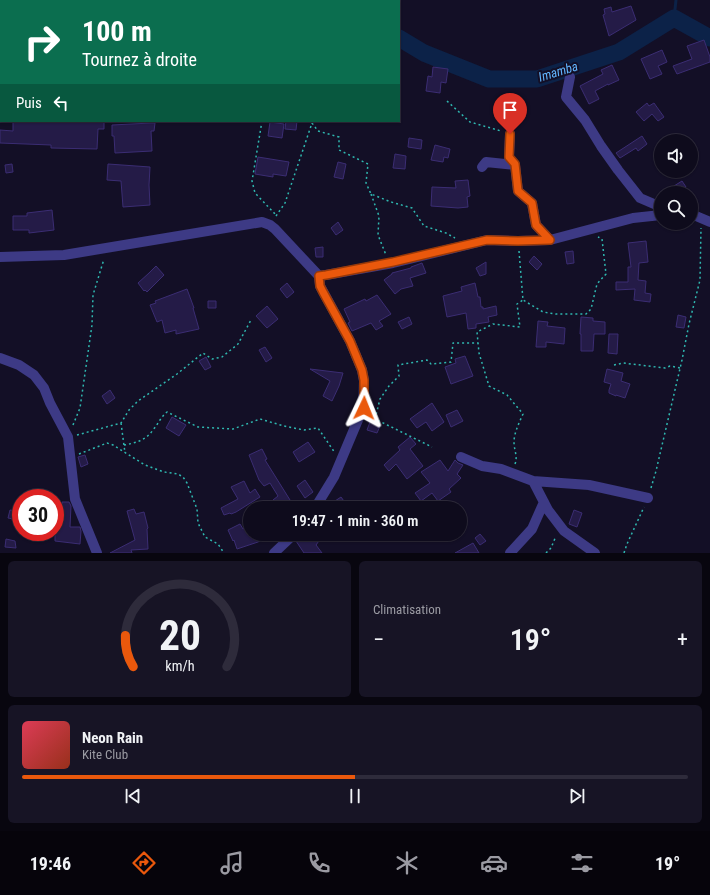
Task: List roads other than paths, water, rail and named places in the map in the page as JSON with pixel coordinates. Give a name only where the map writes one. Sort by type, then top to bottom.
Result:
[{"type":"street","points":[[570,77],[566,97],[585,120],[601,146],[640,198],[654,203]]},
{"type":"street","points":[[510,134],[509,157],[515,164],[518,191],[532,203],[536,225],[550,240]]},
{"type":"street","points":[[482,167],[486,162],[515,164]]},
{"type":"street","points":[[319,276],[389,263],[487,240],[550,240],[634,218],[654,216]]},
{"type":"street","points":[[0,257],[64,255],[262,222],[270,224],[319,276],[320,286],[350,341],[362,370],[364,380],[364,408],[334,477],[319,501]]},
{"type":"street","points":[[0,358],[19,365],[34,375],[44,388],[50,403],[68,437],[75,499],[97,553]]},
{"type":"street","points":[[460,457],[482,466],[501,469],[533,481],[589,485],[648,498]]},
{"type":"street","points":[[533,481],[548,510],[564,531],[595,553]]},
{"type":"street","points":[[510,553],[532,529],[544,502]]},
{"type":"street","points":[[274,553],[287,541]]},
{"type":"waterway","points":[[674,18],[676,0]]},
{"type":"waterway","name":"Imamba","points":[[400,39],[424,53],[489,79],[537,79],[619,52],[674,18],[710,38]]}]
